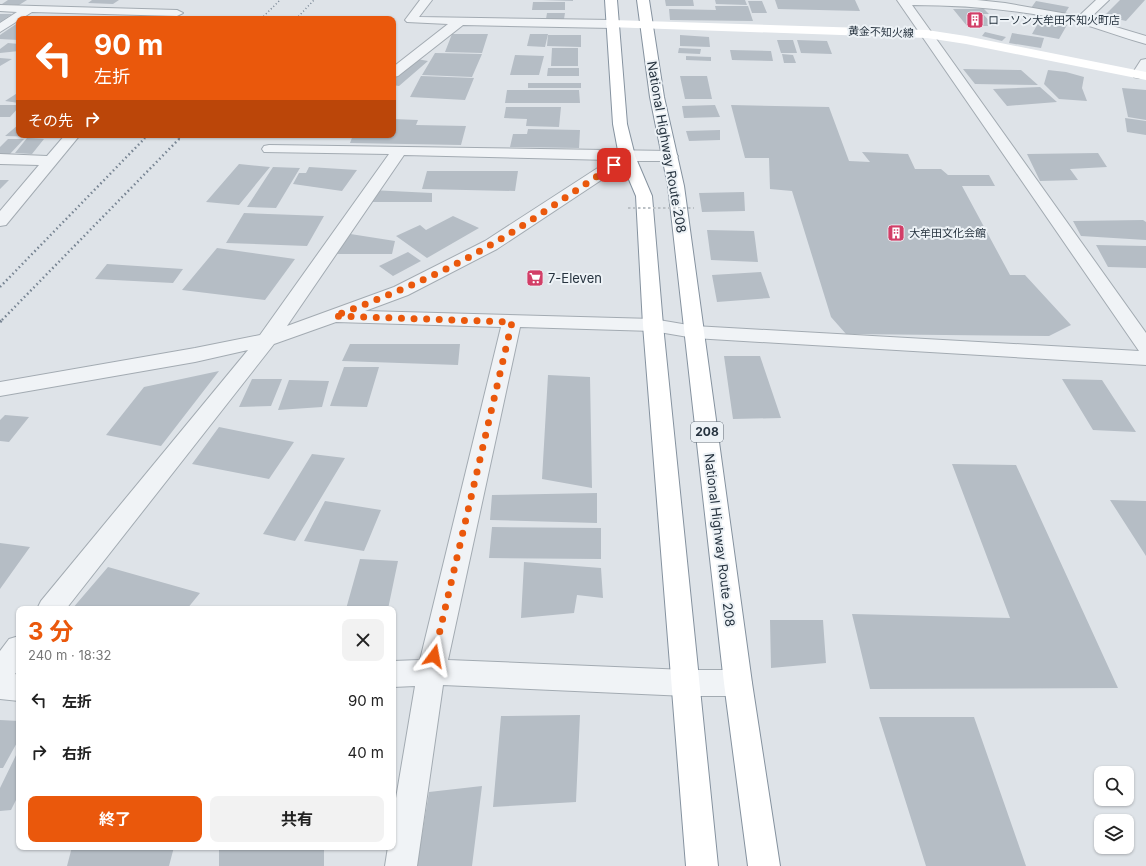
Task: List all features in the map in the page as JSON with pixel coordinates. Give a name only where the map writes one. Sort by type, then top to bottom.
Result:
[{"type":"main road","points":[[612,0],[612,24],[620,124],[627,156],[644,196],[653,325],[702,866]]},
{"type":"main road","name":"National Highway Route 208","points":[[643,0],[657,96],[676,186],[738,683],[764,866]]},
{"type":"main road","name":"黄金不知火線","points":[[612,24],[927,34],[1144,71]]},
{"type":"street","points":[[18,16],[42,0]]},
{"type":"street","points":[[426,0],[411,20],[612,24]]},
{"type":"street","points":[[1081,20],[1104,0]]},
{"type":"street","points":[[904,1],[1003,3],[1081,20],[1146,40]]},
{"type":"street","points":[[904,1],[1146,347]]},
{"type":"street","points":[[0,8],[178,12]]},
{"type":"street","points":[[0,28],[16,18]]},
{"type":"street","points":[[396,71],[460,21]]},
{"type":"street","points":[[0,221],[71,138]]},
{"type":"street","points":[[294,150],[309,138]]},
{"type":"street","points":[[269,149],[400,150],[670,156]]},
{"type":"street","points":[[52,606],[267,340],[400,150]]},
{"type":"street","points":[[0,389],[195,355],[267,340],[334,316],[401,291],[478,252],[627,156]]},
{"type":"street","points":[[0,159],[52,161]]},
{"type":"street","points":[[334,316],[653,325],[694,332],[1146,358]]},
{"type":"street","points":[[400,866],[431,672],[512,322]]},
{"type":"street","points":[[0,672],[16,652]]},
{"type":"street","points":[[396,674],[431,672],[686,683],[738,683]]},
{"type":"street","points":[[0,686],[16,688]]},
{"type":"path","points":[[628,208],[694,208]]},
{"type":"building","points":[[8,0],[27,0],[19,5],[2,4]]},
{"type":"building","points":[[92,0],[119,0],[113,4],[88,3]]},
{"type":"building","points":[[542,0],[573,0],[573,1]]},
{"type":"building","points":[[665,0],[693,0],[694,6],[666,6]]},
{"type":"building","points":[[715,0],[745,0],[747,5],[716,4]]},
{"type":"building","points":[[775,0],[855,0],[860,11],[778,9]]},
{"type":"building","points":[[1120,0],[1145,0],[1126,21],[1104,16]]},
{"type":"building","points":[[748,1],[762,1],[767,13],[752,13]]},
{"type":"building","points":[[1036,1],[1069,7],[1064,15],[1031,8]]},
{"type":"building","points":[[533,2],[565,2],[565,10],[532,10]]},
{"type":"building","points":[[715,6],[748,6],[753,21],[670,20],[669,9],[716,10]]},
{"type":"building","name":"ローソン大牟田不知火町店","points":[[953,9],[984,9],[989,14],[983,14],[994,26],[967,26]]},
{"type":"building","points":[[547,13],[565,13],[564,19],[546,19]]},
{"type":"building","points":[[0,14],[12,14],[0,22]]},
{"type":"building","points":[[1040,20],[1067,25],[1059,39],[1032,34]]},
{"type":"building","points":[[16,24],[16,40],[0,39],[0,35]]},
{"type":"building","points":[[985,32],[1006,37],[1002,41],[982,36]]},
{"type":"building","points":[[1012,33],[1044,38],[1041,48],[1009,43]]},
{"type":"building","points":[[452,34],[488,34],[482,53],[445,52]]},
{"type":"building","points":[[530,34],[548,34],[545,47],[527,46]]},
{"type":"building","points":[[548,35],[581,35],[581,47],[547,46]]},
{"type":"building","points":[[680,35],[709,37],[710,47],[680,46]]},
{"type":"building","points":[[777,40],[793,40],[797,53],[781,53]]},
{"type":"building","points":[[797,40],[827,41],[832,54],[801,53]]},
{"type":"building","points":[[8,43],[16,44],[16,51],[0,53],[0,49]]},
{"type":"building","points":[[552,48],[578,48],[578,66],[551,66]]},
{"type":"building","points":[[679,48],[701,49],[700,54],[678,53]]},
{"type":"building","points":[[730,50],[771,51],[773,61],[732,60]]},
{"type":"building","points":[[435,53],[482,54],[472,77],[422,75]]},
{"type":"building","points":[[782,54],[793,55],[796,63],[784,63]]},
{"type":"building","points":[[515,55],[544,56],[539,75],[510,75]]},
{"type":"building","points":[[686,56],[711,57],[711,61],[686,60]]},
{"type":"building","points":[[0,58],[12,59],[0,66]]},
{"type":"building","points":[[417,59],[428,61],[399,86],[396,86],[396,76]]},
{"type":"building","points":[[548,68],[579,68],[579,76],[547,76]]},
{"type":"building","points":[[963,69],[1021,70],[1038,85],[975,84]]},
{"type":"building","points":[[1048,70],[1066,72],[1084,77],[1082,88],[1087,101],[1059,99],[1044,84]]},
{"type":"building","points":[[421,76],[474,78],[465,100],[410,97]]},
{"type":"building","points":[[680,76],[707,76],[712,99],[685,99]]},
{"type":"building","points":[[528,83],[581,83],[581,88],[528,88]]},
{"type":"building","points":[[1040,87],[1057,102],[1007,106],[993,89]]},
{"type":"building","points":[[1122,88],[1146,90],[1146,120],[1128,117]]},
{"type":"building","points":[[507,90],[579,90],[580,103],[505,103]]},
{"type":"building","points":[[16,94],[16,103],[5,101]]},
{"type":"building","points":[[0,105],[16,105],[16,110],[10,117],[0,117]]},
{"type":"building","points":[[715,105],[720,117],[684,118],[682,106]]},
{"type":"building","name":"大牟田文化会館","points":[[731,105],[829,107],[849,161],[870,162],[862,152],[908,154],[915,169],[941,169],[948,175],[989,175],[995,186],[962,186],[1010,275],[1025,275],[1071,325],[1049,336],[846,334],[831,317],[792,191],[770,189],[769,158],[745,158]]},
{"type":"building","points":[[506,107],[561,107],[559,127],[526,126],[527,119],[504,118]]},
{"type":"building","points":[[1125,118],[1146,121],[1146,135],[1127,132]]},
{"type":"building","points":[[396,119],[418,120],[416,125],[466,126],[461,145],[350,143],[352,138],[396,138]]},
{"type":"building","points":[[16,127],[16,136],[5,136]]},
{"type":"building","points":[[528,129],[580,130],[579,148],[510,147],[513,134],[527,134]]},
{"type":"building","points":[[720,130],[720,140],[689,141],[686,131]]},
{"type":"building","points":[[27,138],[44,139],[32,154],[15,153]]},
{"type":"building","points":[[8,139],[24,139],[9,155],[0,154],[0,147]]},
{"type":"building","points":[[1098,153],[1107,167],[1070,169],[1078,180],[1040,181],[1027,154]]},
{"type":"building","points":[[239,164],[270,167],[239,205],[206,202]]},
{"type":"building","points":[[273,167],[300,168],[276,208],[247,207]]},
{"type":"building","points":[[309,167],[357,170],[342,191],[293,184],[299,173],[306,173]]},
{"type":"building","points":[[427,171],[518,171],[515,191],[422,189]]},
{"type":"building","points":[[0,180],[9,180],[0,189]]},
{"type":"building","points":[[371,190],[432,193],[432,202],[366,202]]},
{"type":"building","points":[[744,192],[745,211],[702,212],[699,193]]},
{"type":"building","points":[[244,213],[324,216],[307,246],[226,243]]},
{"type":"building","points":[[453,216],[479,228],[427,258],[396,236],[420,225],[426,230]]},
{"type":"building","points":[[1143,220],[1146,222],[1146,240],[1081,236],[1073,221]]},
{"type":"building","points":[[707,230],[754,231],[758,262],[711,260]]},
{"type":"building","points":[[344,233],[395,241],[392,254],[334,254]]},
{"type":"building","points":[[1096,245],[1146,246],[1146,268],[1108,267]]},
{"type":"building","points":[[217,248],[295,259],[265,300],[182,290]]},
{"type":"building","points":[[408,252],[421,261],[393,276],[379,266]]},
{"type":"building","points":[[107,264],[183,269],[173,283],[95,279]]},
{"type":"building","points":[[761,272],[770,298],[717,302],[712,275]]},
{"type":"building","points":[[350,344],[460,344],[458,365],[342,361]]},
{"type":"building","points":[[724,356],[760,356],[781,418],[733,419]]},
{"type":"building","points":[[344,367],[379,367],[367,407],[330,406]]},
{"type":"building","points":[[219,371],[161,446],[106,435],[144,387]]},
{"type":"building","points":[[548,375],[590,377],[592,488],[542,479]]},
{"type":"building","points":[[252,379],[282,379],[271,406],[239,407]]},
{"type":"building","points":[[1062,379],[1102,380],[1136,432],[1093,430]]},
{"type":"building","points":[[289,380],[329,381],[322,407],[278,410]]},
{"type":"building","points":[[5,415],[29,417],[9,442],[0,441],[0,420]]},
{"type":"building","points":[[219,427],[294,442],[269,479],[192,464]]},
{"type":"building","points":[[312,454],[345,458],[295,541],[263,534]]},
{"type":"building","points":[[952,464],[1016,465],[1118,688],[870,689],[852,614],[1010,618]]},
{"type":"building","points":[[597,493],[597,523],[490,520],[492,495]]},
{"type":"building","points":[[1110,500],[1146,501],[1146,556]]},
{"type":"building","points":[[325,501],[381,510],[364,551],[304,541]]},
{"type":"building","points":[[492,527],[601,528],[601,559],[489,558]]},
{"type":"building","points":[[0,543],[30,547],[0,589]]},
{"type":"building","points":[[360,559],[398,561],[389,606],[347,606]]},
{"type":"building","points":[[524,562],[601,568],[603,598],[577,595],[574,613],[521,618]]},
{"type":"building","points":[[108,567],[200,593],[189,606],[75,606]]},
{"type":"building","points":[[770,620],[823,620],[826,663],[771,668]]},
{"type":"building","points":[[580,715],[576,802],[493,807],[501,716]]},
{"type":"building","points":[[879,717],[974,717],[1026,866],[926,866]]},
{"type":"building","points":[[0,720],[16,721],[16,744],[3,768],[0,768]]},
{"type":"building","points":[[16,755],[16,800],[11,810],[0,811],[0,788]]},
{"type":"building","points":[[482,786],[472,866],[417,866],[429,792]]},
{"type":"building","points":[[71,850],[173,850],[169,866],[67,866]]},
{"type":"building","points":[[219,850],[324,850],[324,866],[219,866]]},
{"type":"railway","points":[[264,16],[280,0]]},
{"type":"railway","points":[[299,16],[314,0]]},
{"type":"railway","points":[[0,287],[145,138]]},
{"type":"railway","points":[[2,320],[180,138]]},
{"type":"place","name":"ローソン大牟田不知火町店","points":[[975,20]]},
{"type":"place","name":"大牟田文化会館","points":[[896,233]]},
{"type":"place","name":"7-Eleven","points":[[535,278]]},
{"type":"route","points":[[434,656],[512,322],[334,316],[401,291],[447,269],[491,245],[614,165]]}]
